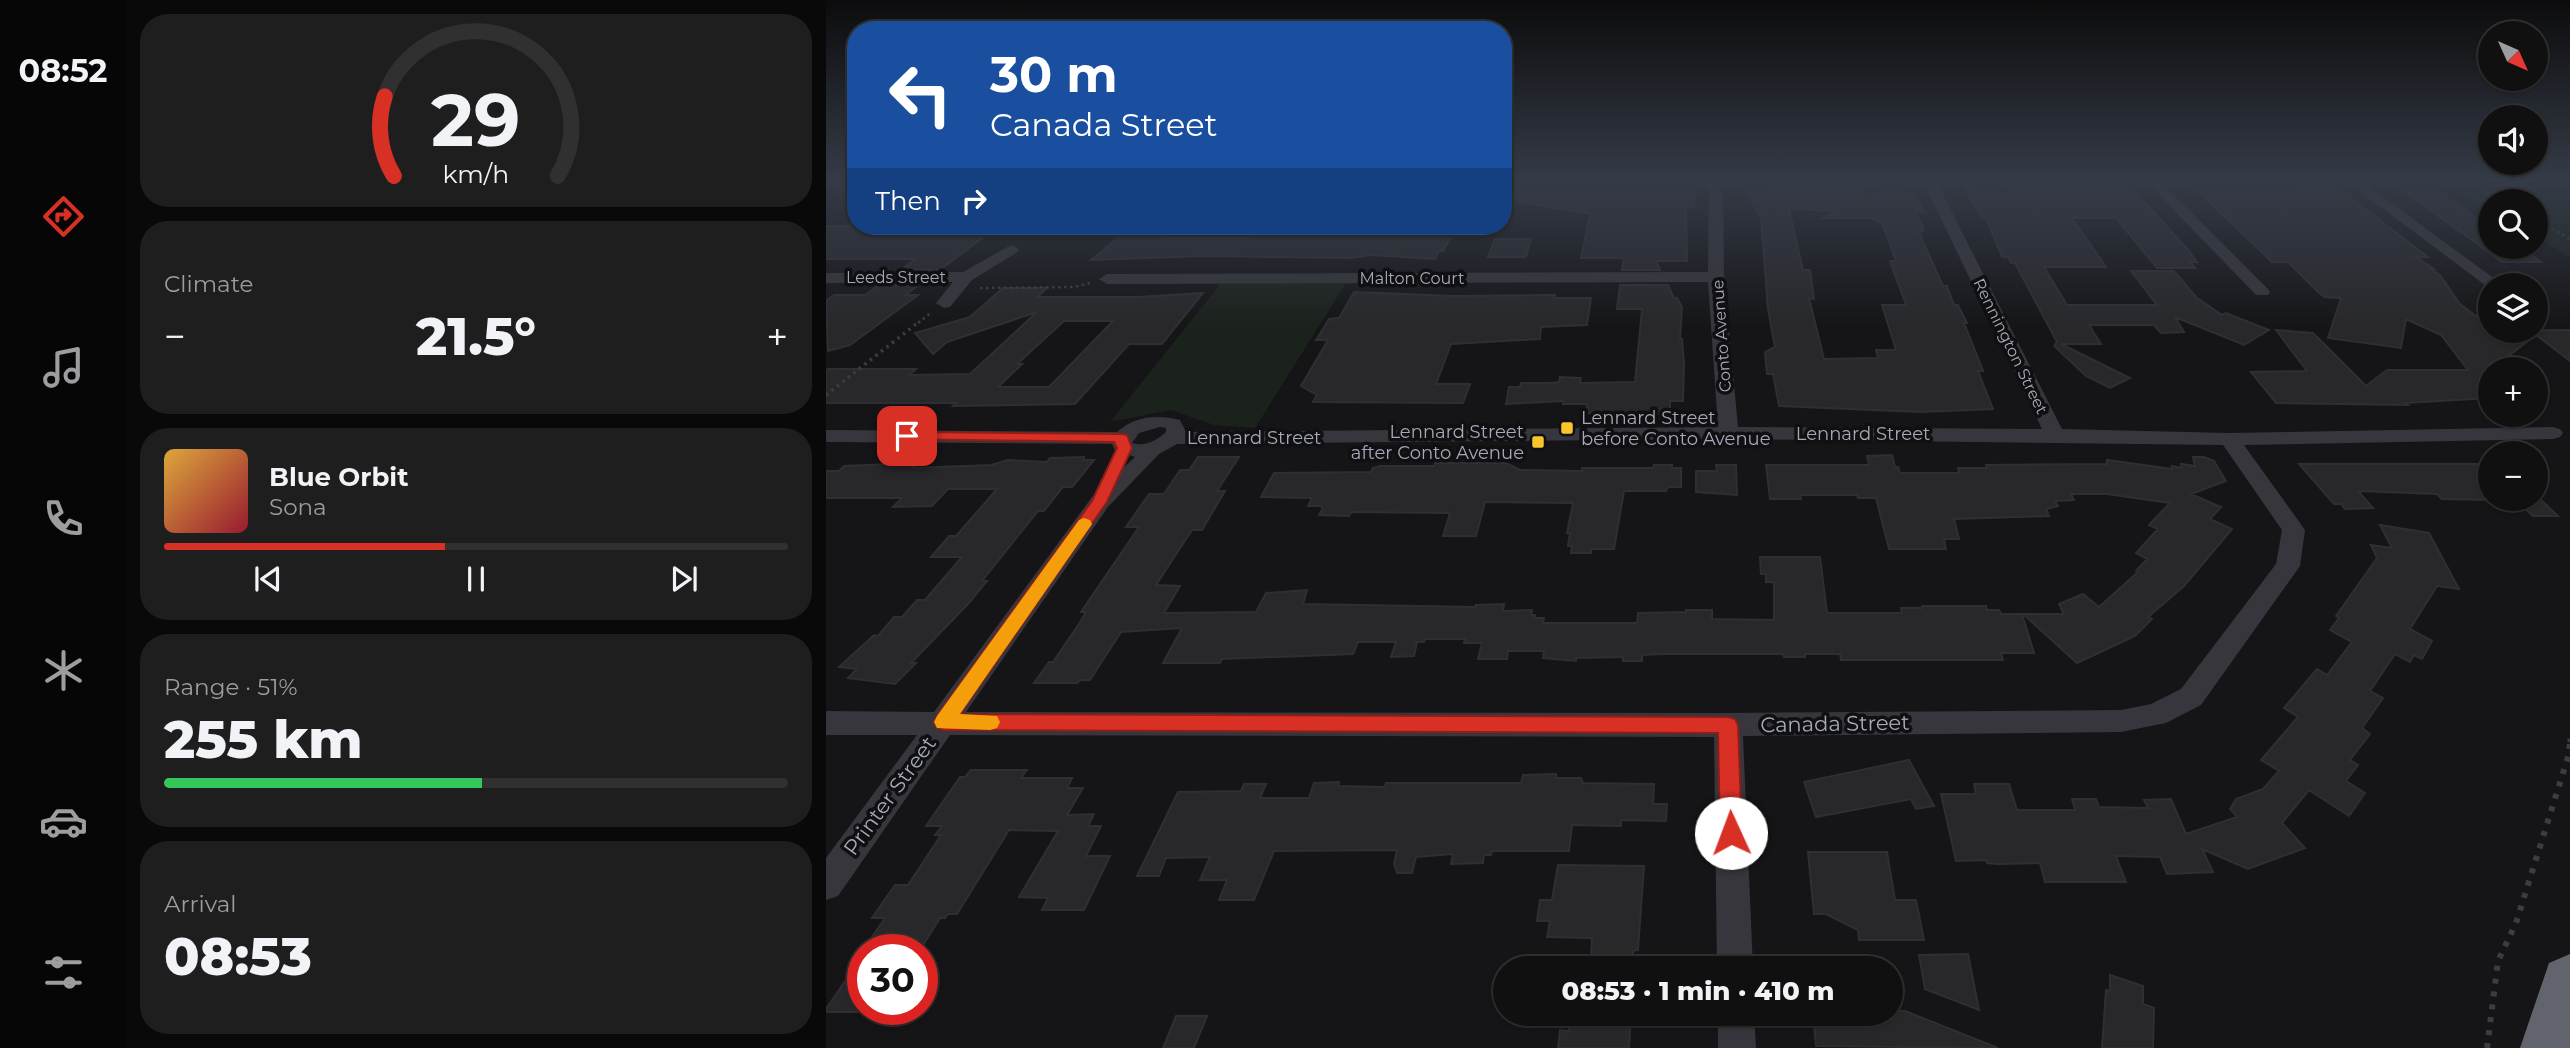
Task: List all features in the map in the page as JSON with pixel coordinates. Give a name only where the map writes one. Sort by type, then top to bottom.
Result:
[{"type":"highway","points":[[2552,1048],[2570,984]]},
{"type":"street","name":"Conto Avenue","points":[[1717,230],[1716,277],[1728,433]]},
{"type":"street","name":"Rennington Street","points":[[1953,230],[2055,435]]},
{"type":"street","points":[[2200,230],[2262,292]]},
{"type":"street","points":[[2419,230],[2478,273]]},
{"type":"street","name":"Leeds Street","points":[[944,303],[961,283],[1011,250]]},
{"type":"street","name":"Malton Court","points":[[1107,279],[1716,277]]},
{"type":"street","name":"Leeds Street","points":[[826,278],[961,283]]},
{"type":"street","points":[[826,436],[1123,443],[1136,451],[1152,449],[1172,438],[1176,428],[1159,421],[1132,429],[1123,443]]},
{"type":"street","name":"Lennard Street","points":[[1172,438],[1728,433],[2229,439],[2553,433]]},
{"type":"street","name":"Canada Street","points":[[826,723],[1728,725],[2121,720],[2156,715],[2191,697],[2288,566],[2294,530],[2229,439]]},
{"type":"street","name":"Printer Street","points":[[1100,502],[1123,443]]},
{"type":"street","name":"Printer Street","points":[[826,885],[1100,502],[1152,449]]},
{"type":"street","points":[[1728,725],[1735,956]]},
{"type":"street","points":[[1736,1026],[1737,1048]]},
{"type":"path","points":[[2554,230],[2570,239]]},
{"type":"path","points":[[961,283],[1074,287],[1107,279]]},
{"type":"path","points":[[826,395],[944,303]]},
{"type":"path","points":[[2487,1048],[2498,961],[2516,923],[2569,754],[2570,738]]},
{"type":"shaded area","points":[[2548,230],[2570,230],[2570,257],[2548,244]]},
{"type":"shaded area","points":[[1222,282],[1346,283],[1255,428],[1214,425],[1171,410],[1110,422]]},
{"type":"building","points":[[826,230],[847,230],[847,235],[986,235],[940,270],[900,270],[916,259],[826,259]]},
{"type":"building","points":[[1587,230],[1686,230],[1687,261],[1656,261],[1660,270],[1622,270],[1624,258],[1581,258]]},
{"type":"building","points":[[1762,230],[1794,230],[1803,270],[1810,270],[1814,299],[1809,298],[1824,359],[1878,358],[1876,350],[1896,350],[1882,305],[1906,305],[1890,261],[1896,261],[1885,230],[1923,230],[1919,233],[1943,286],[1947,286],[1954,305],[1958,305],[1967,323],[1964,323],[1983,371],[1978,371],[1993,409],[1920,412],[1779,406],[1773,374],[1767,374],[1765,352],[1775,347],[1768,309]]},
{"type":"building","points":[[1991,230],[2080,230],[2106,267],[2044,267],[2067,305],[2157,305],[2131,271],[2174,271],[2197,298],[2222,315],[2226,313],[2269,330],[2244,345],[2175,317],[2184,332],[2161,333],[2154,325],[2089,325],[2101,344],[2061,344],[2130,378],[2110,388],[2086,376],[2054,346],[2057,342],[2015,263],[2011,263],[2008,257],[2002,257]]},
{"type":"building","points":[[2126,230],[2170,230],[2197,262],[2190,262],[2195,268],[2157,268]]},
{"type":"building","points":[[2239,230],[2393,230],[2428,257],[2416,257],[2440,275],[2460,304],[2476,316],[2478,315],[2478,343],[2526,343],[2507,357],[2478,357],[2478,399],[2405,403],[2408,405],[2276,403],[2251,372],[2307,371],[2276,330],[2313,333],[2366,386],[2387,370],[2468,370],[2441,335],[2406,319],[2401,348],[2328,338],[2341,298],[2325,297],[2319,293],[2288,262],[2272,262]]},
{"type":"building","points":[[2458,230],[2478,230],[2478,245]]},
{"type":"building","points":[[1122,235],[1240,238],[1278,235],[1452,235],[1435,259],[1371,255],[1351,258],[1206,256],[1091,260]]},
{"type":"building","points":[[1495,239],[1531,239],[1526,257],[1488,257]]},
{"type":"building","points":[[2498,259],[2537,259],[2541,262],[2502,262]]},
{"type":"building","points":[[879,285],[919,285],[905,295],[918,295],[850,345],[828,351],[826,301],[834,295],[865,295]]},
{"type":"building","points":[[1620,285],[1668,285],[1682,307],[1680,339],[1684,363],[1683,401],[1670,401],[1670,409],[1661,409],[1661,414],[1586,413],[1587,404],[1563,404],[1563,401],[1506,404],[1509,387],[1520,387],[1521,383],[1559,382],[1560,377],[1581,378],[1580,383],[1635,382],[1642,309],[1617,309]]},
{"type":"building","points":[[1003,288],[1047,288],[1037,297],[1138,297],[1203,293],[1162,344],[1129,344],[1075,404],[953,406],[956,403],[826,403],[828,369],[916,369],[909,375],[970,374],[1037,312],[947,342],[933,354],[915,333],[970,317]],"holes":[[[1064,321],[1113,321],[1049,387],[998,387],[1022,364],[1017,364]]]},
{"type":"building","points":[[1354,292],[1591,298],[1587,325],[1541,327],[1540,339],[1451,344],[1436,384],[1470,384],[1463,403],[1313,402],[1317,395],[1301,386],[1328,340],[1316,340],[1329,319],[1339,318]]},
{"type":"building","points":[[2548,330],[2570,330],[2570,361],[2546,343]]},
{"type":"building","points":[[1892,455],[1895,467],[1898,467],[1900,473],[1959,473],[1958,468],[1987,468],[1986,465],[2107,464],[2107,460],[2172,469],[2172,466],[2182,468],[2181,464],[2195,466],[2193,457],[2204,457],[2214,461],[2226,481],[2191,494],[2221,507],[2210,519],[2232,529],[2184,586],[2148,617],[2152,619],[2135,636],[2077,663],[2023,614],[2064,614],[2059,604],[2083,594],[2099,607],[2138,572],[2136,571],[2147,559],[2136,553],[2158,529],[2149,525],[2170,503],[2107,494],[2071,494],[2074,500],[2055,501],[2058,506],[2046,509],[2049,516],[1954,519],[1959,539],[1944,539],[1946,549],[1889,549],[1876,498],[1858,498],[1857,495],[1800,495],[1801,499],[1770,499],[1766,465],[1869,465],[1867,456]]},
{"type":"building","points":[[1084,457],[1083,460],[1094,460],[1072,487],[1063,487],[1044,511],[1038,511],[982,581],[987,581],[968,604],[911,663],[916,663],[895,684],[848,678],[857,669],[839,667],[874,635],[878,636],[894,617],[902,617],[917,600],[925,600],[962,557],[931,557],[949,536],[956,536],[997,489],[948,489],[932,506],[893,507],[902,498],[826,498],[826,471],[839,471],[844,466],[891,464],[895,461],[920,461],[912,468],[991,465],[1008,460],[1047,462],[1050,458]]},
{"type":"building","points":[[1198,457],[1239,457],[1217,491],[1225,491],[1202,530],[1192,530],[1156,585],[1180,586],[1164,613],[1256,612],[1266,593],[1307,590],[1303,604],[1476,607],[1504,604],[1503,611],[1532,610],[1531,615],[1535,615],[1534,618],[1544,618],[1543,623],[1637,623],[1638,613],[1686,610],[1712,610],[1712,619],[1774,620],[1774,582],[1766,582],[1766,574],[1761,574],[1760,557],[1820,557],[1827,613],[1902,613],[1901,608],[1922,606],[1986,606],[1987,610],[1999,610],[2001,614],[2022,614],[2034,653],[2001,653],[2003,660],[1841,660],[1840,654],[1784,657],[1783,654],[1662,654],[1642,655],[1642,661],[1623,661],[1623,657],[1576,658],[1576,661],[1543,658],[1544,651],[1508,651],[1507,659],[1478,659],[1482,643],[1464,643],[1465,639],[1425,639],[1424,642],[1417,642],[1414,656],[1391,657],[1396,642],[1358,642],[1353,654],[1222,659],[1220,663],[1163,663],[1182,628],[1121,632],[1090,680],[1080,680],[1077,683],[1034,683],[1049,662],[1053,662],[1079,624],[1086,612],[1081,612],[1139,527],[1126,527],[1149,494],[1164,494],[1180,470],[1189,470]]},
{"type":"building","points":[[1435,463],[1506,463],[1520,470],[1582,471],[1582,468],[1653,468],[1654,465],[1672,465],[1672,468],[1681,468],[1681,487],[1668,487],[1666,491],[1624,491],[1614,549],[1591,549],[1591,553],[1571,553],[1572,546],[1568,546],[1570,533],[1567,533],[1573,503],[1485,502],[1476,536],[1443,536],[1450,513],[1351,512],[1349,516],[1319,515],[1323,508],[1321,506],[1308,506],[1312,498],[1261,497],[1274,473],[1371,472],[1373,468],[1380,466],[1434,466]]},
{"type":"building","points":[[2299,464],[2478,464],[2478,500],[2442,499],[2437,494],[2358,491],[2373,508],[2345,509],[2341,504],[2334,504]]},
{"type":"building","points":[[1716,465],[1736,465],[1737,495],[1696,492],[1696,471],[1717,471]]},
{"type":"building","points":[[2548,507],[2558,516],[2533,516],[2527,511],[2548,511]]},
{"type":"building","points":[[2380,525],[2429,533],[2459,589],[2437,586],[2410,629],[2432,641],[2422,659],[2414,655],[2410,662],[2395,654],[2370,691],[2383,698],[2362,728],[2370,734],[2350,760],[2358,765],[2346,781],[2365,793],[2349,816],[2309,790],[2282,823],[2305,848],[2248,869],[2202,849],[2213,872],[2167,874],[2160,857],[2116,856],[2126,882],[2045,882],[2040,863],[1956,861],[1941,794],[1976,794],[1974,784],[2009,784],[2017,810],[2075,810],[2072,799],[2096,799],[2099,807],[2148,808],[2144,800],[2171,799],[2186,834],[2237,817],[2230,809],[2236,799],[2263,789],[2279,771],[2261,760],[2298,717],[2284,708],[2317,669],[2327,675],[2352,642],[2330,630],[2339,618],[2336,616],[2377,558],[2371,545],[2392,548]]},
{"type":"building","points":[[1909,760],[1934,806],[1916,809],[1911,799],[1816,817],[1804,782]]},
{"type":"building","points":[[971,770],[1027,770],[1021,778],[1072,778],[1067,788],[1083,788],[1067,815],[1094,814],[1088,826],[1101,826],[1086,856],[1110,856],[1084,910],[1042,910],[1048,898],[1019,897],[1058,831],[1009,830],[957,914],[940,918],[930,934],[874,934],[885,918],[872,918],[895,885],[908,885],[941,835],[935,835],[942,826],[926,826],[960,777],[965,777]]},
{"type":"building","points":[[1556,774],[1556,778],[1581,778],[1583,783],[1654,784],[1653,804],[1667,804],[1666,821],[1621,820],[1621,826],[1572,825],[1569,851],[1492,851],[1491,855],[1484,855],[1483,863],[1451,864],[1453,854],[1416,857],[1412,873],[1397,873],[1394,864],[1397,850],[1274,851],[1254,900],[1219,900],[1227,880],[1200,880],[1210,857],[1166,858],[1159,876],[1137,876],[1178,792],[1241,791],[1244,784],[1266,784],[1260,798],[1309,798],[1314,783],[1339,782],[1338,786],[1385,787],[1386,783],[1521,783],[1523,775]]},
{"type":"building","points":[[1808,852],[1887,852],[1895,900],[1916,900],[1924,940],[1859,940],[1858,930],[1826,914],[1814,914]]},
{"type":"building","points":[[1558,865],[1644,866],[1638,950],[1633,951],[1633,956],[1591,956],[1592,938],[1547,937],[1550,921],[1537,921],[1540,900],[1552,900]]},
{"type":"building","points":[[1968,954],[1979,1010],[1925,989],[1919,955]]},
{"type":"building","points":[[2110,975],[2143,986],[2143,1004],[2154,1008],[2153,1048],[2102,1048],[2106,990],[2110,991]]},
{"type":"building","points":[[847,978],[847,1012],[826,1012]]},
{"type":"building","points":[[1905,1011],[1998,1048],[1816,1046],[1814,1026],[1903,1026]]},
{"type":"building","points":[[1176,1016],[1207,1016],[1194,1048],[1163,1048]]},
{"type":"building","points":[[1570,1026],[1630,1026],[1629,1048],[1558,1048],[1560,1030],[1569,1031]]},
{"type":"slow traffic","points":[[990,722],[944,722],[1084,524]]},
{"type":"place","name":"Lennard Street before Conto Avenue","points":[[1567,428]]},
{"type":"place","name":"Lennard Street after Conto Avenue","points":[[1538,442]]},
{"type":"route","points":[[907,436],[1122,438],[1122,446],[1125,448],[1100,502],[944,722],[1728,725],[1731,833]]}]
